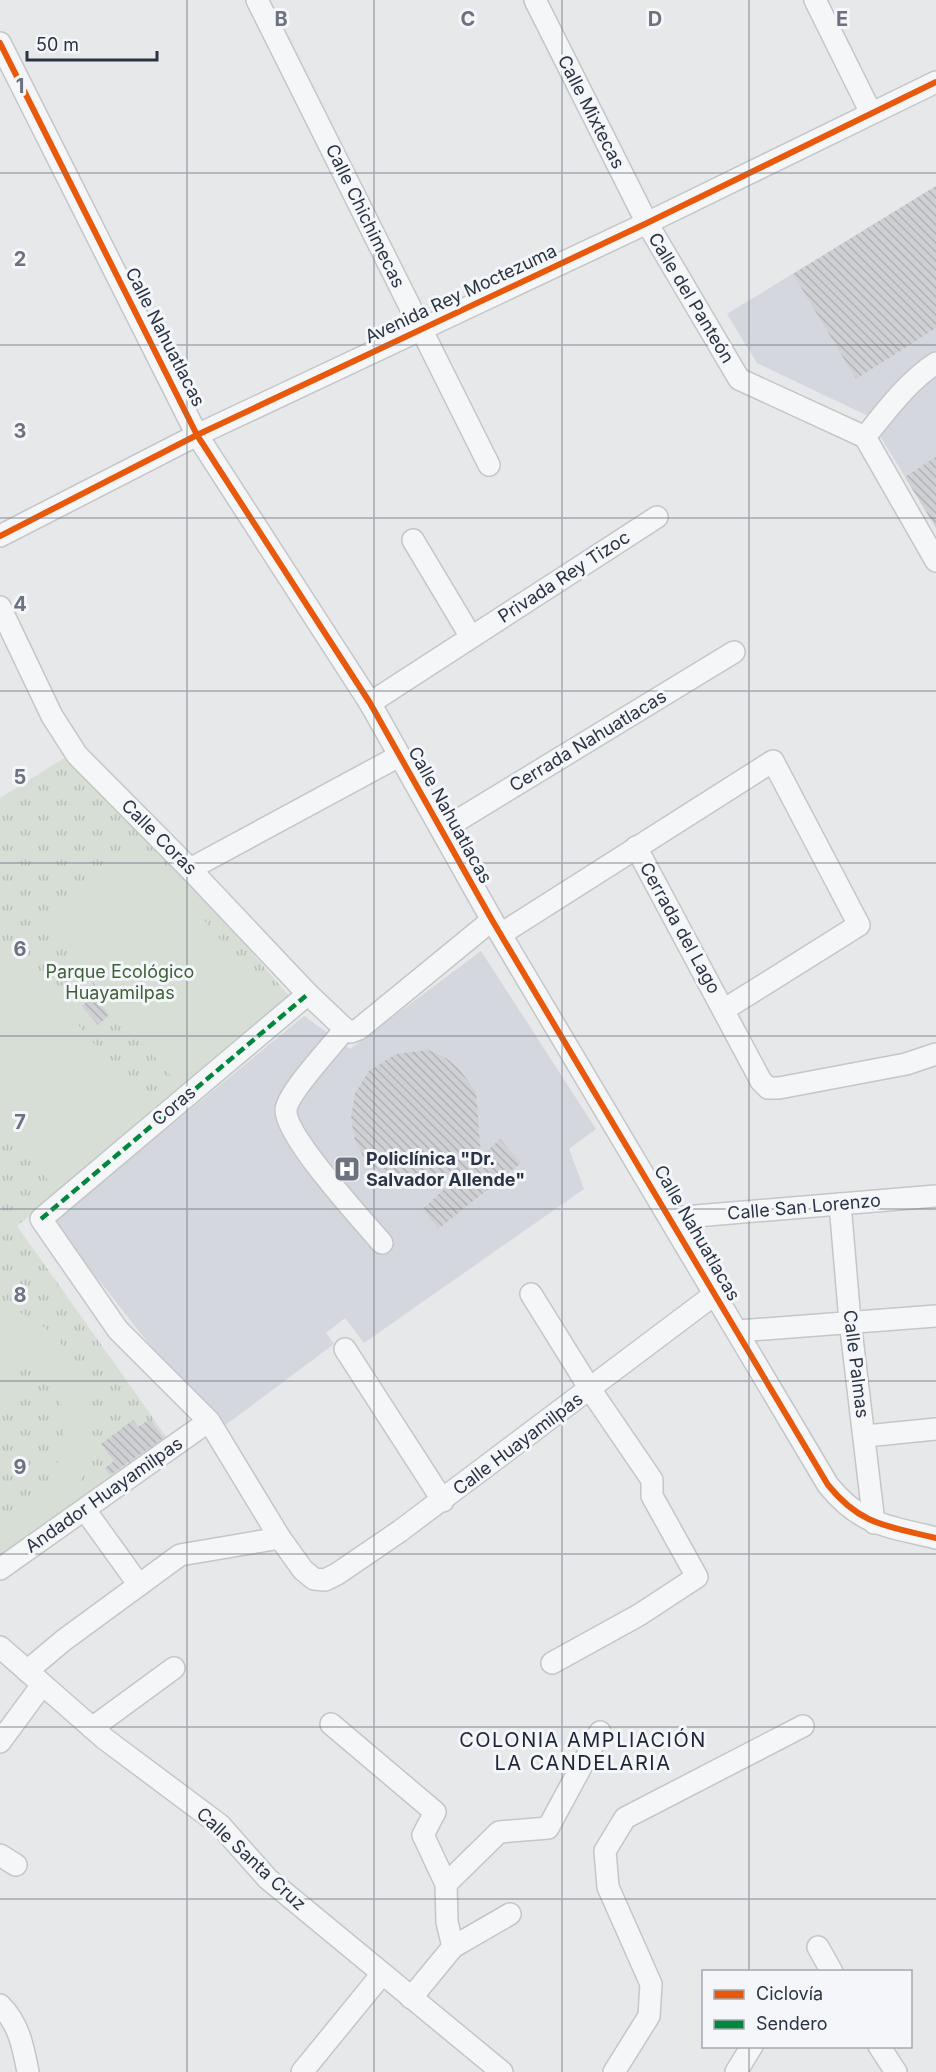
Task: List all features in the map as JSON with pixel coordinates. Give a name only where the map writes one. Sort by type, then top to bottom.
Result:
[{"type":"street","name":"Calle Chichimecas","points":[[257,0],[489,465]]},
{"type":"street","name":"Calle Mixtecas","points":[[535,0],[647,223]]},
{"type":"street","points":[[815,0],[871,113]]},
{"type":"street","name":"Calle Nahuatlacas","points":[[0,43],[197,435],[370,703],[497,927],[672,1218],[828,1485],[845,1506],[874,1523],[936,1538]]},
{"type":"street","name":"Avenida Rey Moctezuma","points":[[0,536],[197,435],[647,223],[936,82]]},
{"type":"street","name":"Calle del Panteón","points":[[647,223],[739,379],[865,437]]},
{"type":"street","points":[[936,363],[923,371],[865,437],[936,561]]},
{"type":"street","name":"Privada Rey Tizoc","points":[[370,703],[657,517]]},
{"type":"street","points":[[413,540],[471,637]]},
{"type":"street","name":"Calle Coras","points":[[0,607],[52,716],[78,755],[308,994],[352,1029]]},
{"type":"street","name":"Cerrada Nahuatlacas","points":[[441,830],[734,652]]},
{"type":"street","points":[[190,869],[399,756]]},
{"type":"street","name":"Cerrada del Lago","points":[[724,1009],[859,925],[773,761],[636,847],[761,1082],[768,1088],[779,1089],[906,1064],[936,1054]]},
{"type":"street","points":[[382,1244],[328,1180],[288,1122],[286,1109],[292,1095],[352,1029],[497,927],[636,847]]},
{"type":"street","name":"Coras","points":[[208,1421],[118,1330],[41,1219],[308,994]]},
{"type":"street","name":"Calle San Lorenzo","points":[[672,1218],[936,1196]]},
{"type":"street","name":"Calle Palmas","points":[[840,1204],[850,1321],[866,1436],[874,1523]]},
{"type":"street","points":[[531,1294],[590,1389],[652,1480],[652,1496],[697,1577],[639,1615],[552,1663]]},
{"type":"street","name":"Calle Huayamilpas","points":[[280,1538],[303,1570],[314,1579],[325,1580],[337,1574],[443,1501],[715,1294]]},
{"type":"street","points":[[738,1331],[936,1316]]},
{"type":"street","points":[[345,1349],[443,1501]]},
{"type":"street","points":[[27,1671],[180,1555],[280,1538],[208,1421]]},
{"type":"street","name":"Andador Huayamilpas","points":[[0,1569],[208,1421]]},
{"type":"street","points":[[866,1436],[936,1429]]},
{"type":"street","points":[[85,1510],[139,1585]]},
{"type":"street","name":"Calle Santa Cruz","points":[[0,1647],[92,1728],[220,1825],[268,1879],[502,2072]]},
{"type":"street","points":[[92,1728],[174,1668]]},
{"type":"street","points":[[0,1742],[42,1685]]},
{"type":"street","points":[[331,1724],[435,1812],[423,1836],[446,1884],[447,1922],[453,1947]]},
{"type":"street","points":[[614,2072],[649,2016],[651,1984],[608,1887],[605,1851],[624,1818],[803,1726]]},
{"type":"street","points":[[446,1884],[499,1832],[548,1828],[600,1732]]},
{"type":"street","points":[[411,1998],[453,1947],[510,1914]]},
{"type":"street","points":[[818,1947],[831,1970]]},
{"type":"street","points":[[302,2072],[382,1974]]},
{"type":"street","points":[[0,2005],[8,2014],[22,2039],[28,2072]]},
{"type":"street","points":[[736,2072],[751,2048]]},
{"type":"street","points":[[880,2048],[896,2072]]},
{"type":"shaded area","points":[[936,186],[936,528],[868,416],[757,363],[727,314]]},
{"type":"shaded area","name":"Policlínica \"Dr. Salvador Allende\"","points":[[481,951],[596,1129],[569,1149],[584,1189],[364,1343],[345,1318],[326,1333],[334,1344],[224,1426],[149,1344],[53,1222],[304,1016],[350,1049]]},
{"type":"green space","name":"Parque Ecológico Huayamilpas","points":[[66,757],[176,864],[291,998],[17,1226],[170,1442],[0,1566],[0,798]]},
{"type":"green space","points":[[137,840],[272,1001],[176,1082],[41,920]]},
{"type":"green space","points":[[10,945],[147,1106],[53,1186],[0,1124],[0,953]]},
{"type":"green space","points":[[0,1305],[33,1319],[59,1342],[76,1366],[87,1392],[91,1420],[90,1449],[82,1476],[68,1501],[36,1531],[19,1543],[0,1550],[0,1518],[21,1507],[39,1492],[53,1471],[62,1449],[64,1426],[61,1404],[52,1383],[39,1364],[22,1348],[0,1336]]},
{"type":"green space","points":[[0,1350],[23,1358],[0,1423]]},
{"type":"building","points":[[936,186],[936,328],[856,379],[793,274]]},
{"type":"building","points":[[936,457],[936,528],[905,477]]},
{"type":"building","points":[[94,996],[109,1015],[98,1025],[82,1006]]},
{"type":"building","points":[[428,1050],[446,1058],[459,1069],[476,1092],[481,1157],[500,1139],[521,1163],[438,1229],[423,1209],[462,1172],[418,1180],[399,1178],[381,1172],[364,1158],[355,1140],[351,1118],[355,1093],[369,1071],[396,1054]]},
{"type":"building","points":[[150,1419],[164,1438],[110,1475],[105,1468],[114,1461],[101,1444],[133,1420],[138,1427]]},
{"type":"marked path","points":[[41,1219],[308,994]]},
{"type":"cycle path","points":[[0,43],[197,435],[370,703],[492,920],[828,1485],[840,1499],[864,1517],[889,1527],[936,1538]]},
{"type":"cycle path","points":[[0,536],[197,435],[647,223],[936,82]]},
{"type":"place","name":"Policlínica \"Dr. Salvador Allende\"","points":[[347,1169]]},
{"type":"district","name":"COLONIA AMPLIACIÓN LA CANDELARIA","points":[[583,1752]]}]
